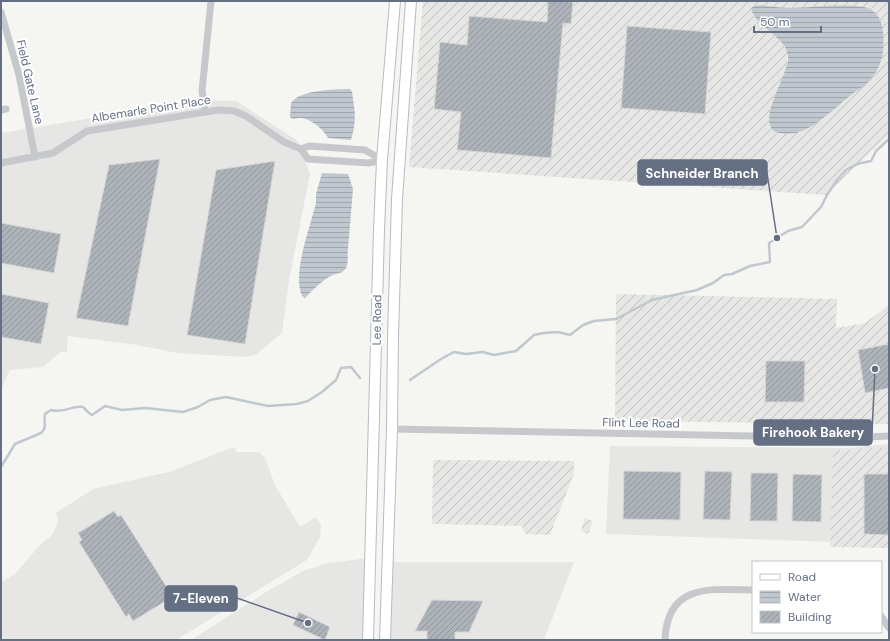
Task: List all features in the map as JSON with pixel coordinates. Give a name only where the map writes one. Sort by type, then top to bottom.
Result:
[{"type":"street","points":[[205,111],[202,91],[211,1]]},
{"type":"street","name":"Lee Road","points":[[368,640],[382,160],[395,1]]},
{"type":"street","name":"Lee Road","points":[[385,640],[392,430],[397,199],[411,1]]},
{"type":"street","name":"Field Gate Lane","points":[[1,12],[4,34],[19,75],[35,157]]},
{"type":"street","name":"Albemarle Point Place","points":[[1,163],[56,152],[87,131],[205,111],[228,110],[246,116],[284,142],[301,149],[308,159],[369,163],[382,160]]},
{"type":"street","name":"Albemarle Point Place","points":[[301,149],[309,146],[365,150],[382,160]]},
{"type":"street","name":"Flint Lee Road","points":[[392,430],[848,438],[889,436]]},
{"type":"street","points":[[665,640],[666,625],[669,617],[676,606],[686,597],[703,590],[752,590]]},
{"type":"street","points":[[882,618],[889,628]]},
{"type":"shaded area","points":[[423,1],[889,1],[889,135],[826,195],[409,167]],"holes":[[[762,5],[776,8],[854,6],[873,10],[810,126],[799,132],[789,133],[779,87],[787,66],[787,51],[778,39]]]},
{"type":"shaded area","points":[[200,100],[236,101],[298,141],[310,174],[289,280],[282,333],[257,354],[245,357],[177,353],[138,345],[68,336],[67,352],[61,352],[43,367],[10,370],[1,390],[1,133]]},
{"type":"shaded area","points":[[616,294],[837,299],[836,328],[865,323],[889,305],[889,424],[615,421]]},
{"type":"shaded area","points":[[889,444],[889,544],[606,534],[610,446],[848,448]]},
{"type":"shaded area","points":[[234,447],[237,452],[259,452],[265,458],[275,485],[300,527],[316,517],[321,525],[320,537],[307,560],[176,640],[1,640],[1,582],[15,574],[39,546],[52,535],[58,522],[56,513],[93,489],[169,472]]},
{"type":"shaded area","points":[[889,447],[889,548],[830,547],[833,451]]},
{"type":"shaded area","points":[[433,460],[574,461],[574,474],[550,535],[525,534],[522,526],[432,524]]},
{"type":"shaded area","points":[[585,518],[593,521],[588,534],[581,531]]},
{"type":"shaded area","points":[[369,558],[368,640],[191,640],[266,592],[303,571],[328,563]]},
{"type":"shaded area","points":[[391,562],[574,562],[544,640],[389,640]]},
{"type":"water","points":[[762,5],[788,8],[858,6],[873,11],[879,18],[883,29],[883,46],[880,64],[870,80],[819,121],[799,132],[789,134],[778,133],[773,130],[770,124],[769,116],[775,96],[784,75],[788,58],[787,51],[783,44],[760,23],[751,9],[754,6]]},
{"type":"water","points":[[350,89],[352,92],[355,116],[351,140],[328,138],[313,122],[303,118],[293,119],[290,117],[291,103],[301,95],[324,90]]},
{"type":"water","points":[[322,173],[348,174],[353,189],[347,263],[346,268],[343,271],[326,279],[305,298],[302,296],[299,286],[300,263],[316,203],[316,194]]},
{"type":"building","points":[[548,1],[573,1],[571,24],[563,23],[551,158],[457,150],[461,112],[434,109],[440,42],[467,45],[469,16],[547,22]]},
{"type":"building","points":[[627,26],[711,32],[705,114],[621,108]]},
{"type":"building","points":[[160,159],[128,326],[76,318],[109,165]]},
{"type":"building","points":[[275,161],[245,344],[187,335],[216,170]]},
{"type":"building","points":[[1,223],[61,234],[54,273],[1,263]]},
{"type":"building","points":[[1,294],[49,303],[41,344],[1,337]]},
{"type":"building","points":[[889,344],[889,388],[865,393],[858,350]]},
{"type":"building","points":[[766,361],[805,361],[804,402],[765,402]]},
{"type":"building","points":[[624,471],[681,472],[680,520],[623,519]]},
{"type":"building","points":[[705,471],[732,472],[730,520],[703,519]]},
{"type":"building","points":[[751,473],[778,473],[777,521],[750,521]]},
{"type":"building","points":[[793,474],[822,475],[821,522],[792,521]]},
{"type":"building","points":[[864,474],[889,474],[889,535],[864,534]]},
{"type":"building","points":[[114,511],[118,517],[121,515],[168,589],[164,591],[169,599],[133,621],[129,614],[126,617],[79,542],[82,540],[78,533]]},
{"type":"building","points":[[432,600],[483,601],[469,632],[455,632],[455,640],[427,640],[427,631],[415,631]]},
{"type":"building","points":[[299,612],[330,627],[325,640],[293,625]]},
{"type":"waterway","points":[[410,380],[454,352],[466,354],[483,352],[494,355],[516,351],[534,335],[558,332],[570,335],[583,325],[594,321],[616,319],[652,300],[697,290],[713,283],[724,275],[732,274],[750,266],[770,262],[769,243],[788,231],[802,227],[821,207],[837,180],[846,170],[857,164],[871,161],[876,151],[889,139]]},
{"type":"waterway","points":[[1,467],[15,444],[43,431],[45,426],[45,414],[51,410],[60,411],[75,407],[83,407],[92,415],[105,406],[122,410],[145,408],[183,412],[198,407],[210,400],[226,397],[268,406],[297,404],[308,401],[322,392],[336,380],[341,368],[351,367],[360,378]]},
{"type":"place","name":"Schneider Branch","points":[[777,238]]},
{"type":"place","name":"Firehook Bakery","points":[[875,369]]},
{"type":"place","name":"7-Eleven","points":[[308,623]]}]
